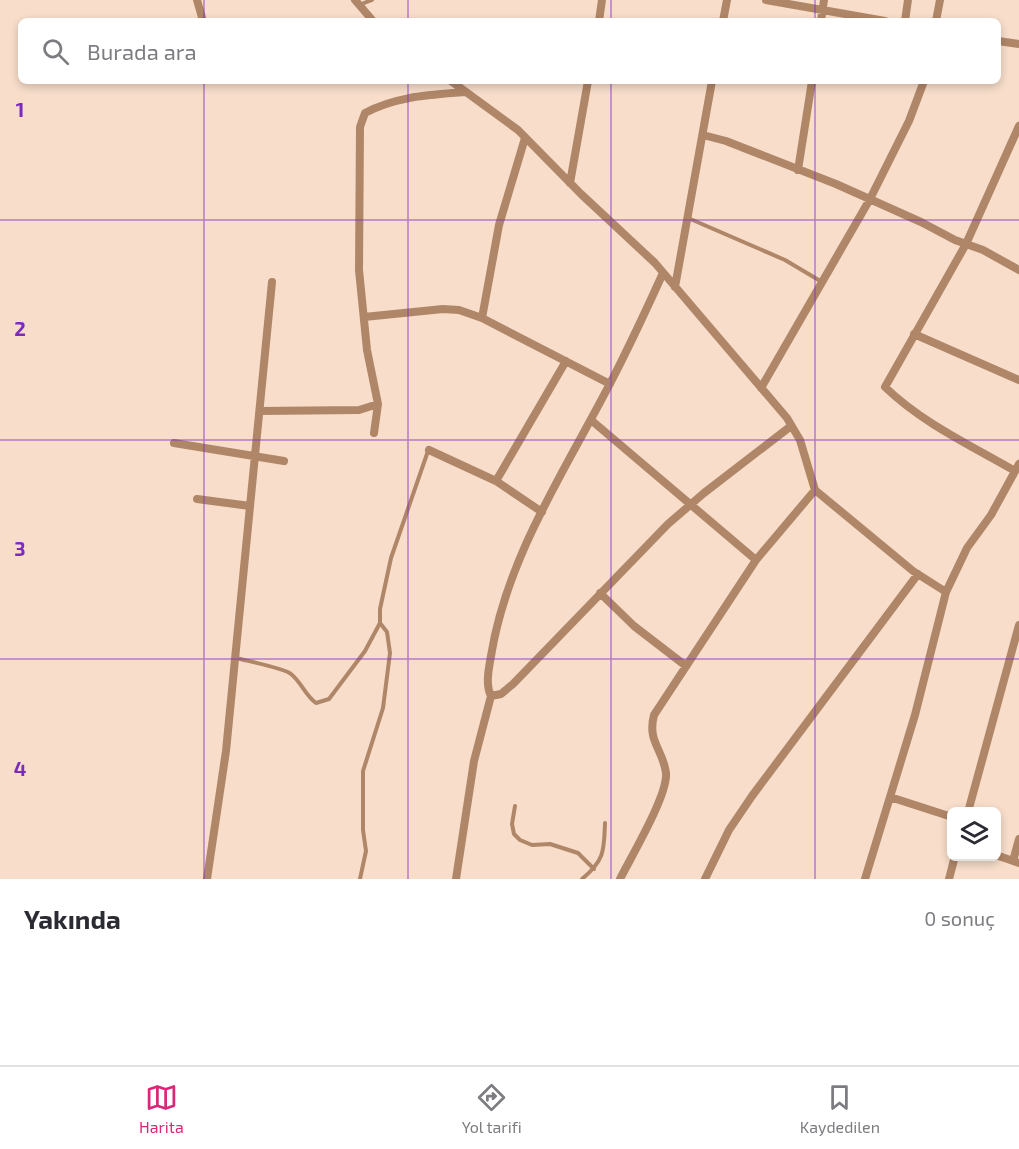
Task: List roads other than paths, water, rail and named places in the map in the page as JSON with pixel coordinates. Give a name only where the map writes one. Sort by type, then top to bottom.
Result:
[{"type":"street","points":[[197,0],[202,18]]},
{"type":"street","points":[[599,18],[602,0]]},
{"type":"street","points":[[724,18],[727,0]]},
{"type":"street","points":[[766,0],[868,18]]},
{"type":"street","points":[[822,18],[824,0]]},
{"type":"street","points":[[905,18],[908,0]]},
{"type":"street","points":[[937,18],[940,0]]},
{"type":"street","points":[[357,2],[370,18]]},
{"type":"street","points":[[1001,41],[1019,44]]},
{"type":"street","points":[[455,84],[525,138],[663,273],[791,426],[800,440],[815,490],[918,574],[946,592]]},
{"type":"street","points":[[570,183],[587,84]]},
{"type":"street","points":[[675,287],[712,84]]},
{"type":"street","points":[[798,170],[812,84]]},
{"type":"street","points":[[761,388],[870,199],[909,121],[923,84]]},
{"type":"street","points":[[374,433],[378,404],[367,350],[359,270],[360,127],[365,113],[381,104],[407,97],[466,92]]},
{"type":"street","points":[[865,879],[915,716],[946,592],[967,548],[991,515],[1017,467],[944,430],[897,399],[885,387],[966,244],[1019,126]]},
{"type":"street","points":[[703,135],[726,141],[870,199],[983,250],[1019,270]]},
{"type":"street","points":[[482,318],[499,225],[525,138]]},
{"type":"street","points":[[456,879],[474,761],[491,696],[488,690],[489,671],[496,622],[510,580],[542,512],[610,384],[663,273]]},
{"type":"street","points":[[207,879],[226,751],[272,282]]},
{"type":"street","points":[[364,317],[443,309],[459,310],[482,318],[610,384]]},
{"type":"street","points":[[914,334],[1019,380]]},
{"type":"street","points":[[496,481],[566,361]]},
{"type":"street","points":[[260,411],[359,410],[378,404]]},
{"type":"street","points":[[591,420],[756,560]]},
{"type":"street","points":[[491,696],[501,694],[513,684],[668,524],[791,426]]},
{"type":"street","points":[[174,443],[284,461]]},
{"type":"street","points":[[429,450],[496,481],[542,512]]},
{"type":"street","points":[[620,879],[666,786],[663,762],[651,733],[654,716],[756,560],[815,490]]},
{"type":"street","points":[[197,499],[250,506]]},
{"type":"street","points":[[705,879],[708,868],[729,830],[752,796],[918,574]]},
{"type":"street","points":[[600,593],[634,626],[686,666]]},
{"type":"street","points":[[969,807],[1019,625]]},
{"type":"street","points":[[890,797],[947,817]]},
{"type":"street","points":[[1001,857],[1016,862],[1019,839]]},
{"type":"street","points":[[949,879],[954,861]]},
{"type":"lane","points":[[357,2],[372,0]]},
{"type":"lane","points":[[688,218],[785,260],[822,282]]},
{"type":"lane","points":[[235,658],[290,673],[307,696],[316,703],[329,699],[365,651],[380,622],[380,609],[391,558],[429,450]]},
{"type":"lane","points":[[360,879],[366,851],[363,830],[363,771],[383,708],[390,653],[387,632],[380,622]]},
{"type":"lane","points":[[515,806],[512,824],[514,834],[520,840],[532,845],[550,844],[578,853],[594,869]]},
{"type":"lane","points":[[582,879],[594,869],[604,855],[605,823]]}]
